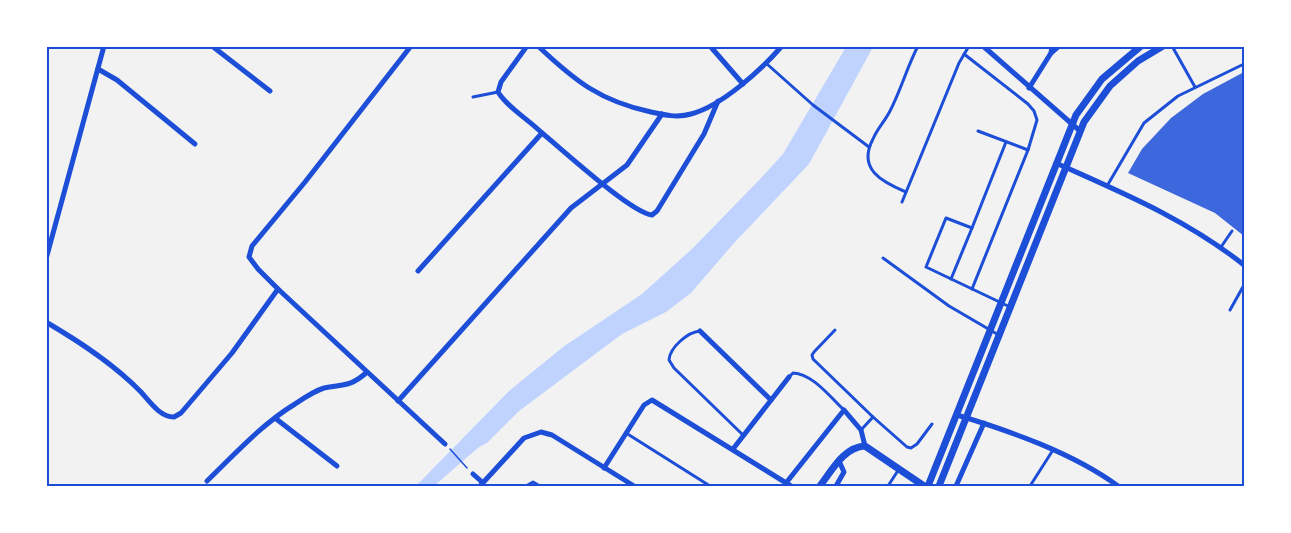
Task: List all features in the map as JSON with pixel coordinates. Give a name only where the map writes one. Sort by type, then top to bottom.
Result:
[{"type":"street","points":[[46,259],[104,46]]},
{"type":"street","points":[[212,46],[270,91]]},
{"type":"street","points":[[411,46],[252,246],[249,257],[252,263],[278,289],[366,373],[445,444]]},
{"type":"street","points":[[527,46],[501,82],[498,92],[503,100],[603,185],[647,215],[657,211],[704,135],[718,101]]},
{"type":"street","points":[[538,46],[572,78],[602,96],[630,107],[676,117],[692,114],[718,101],[767,64],[782,46]]},
{"type":"street","points":[[710,46],[743,84]]},
{"type":"street","points":[[983,46],[1080,131]]},
{"type":"street","points":[[1029,88],[1051,50],[1059,46]]},
{"type":"street","points":[[820,486],[851,449],[856,446],[866,446],[926,486],[957,415],[1076,115],[1102,79],[1142,46]]},
{"type":"street","points":[[939,486],[1084,122],[1110,86],[1138,61],[1163,46]]},
{"type":"street","points":[[98,69],[117,80],[195,144]]},
{"type":"street","points":[[398,401],[571,208],[627,165],[662,114]]},
{"type":"street","points":[[418,271],[542,133]]},
{"type":"street","points":[[1056,163],[1189,225],[1245,265]]},
{"type":"street","points":[[46,322],[103,359],[129,380],[162,414],[174,417],[187,406],[232,353],[278,289]]},
{"type":"street","points":[[700,331],[771,400]]},
{"type":"street","points":[[207,481],[260,430],[293,405],[320,390],[349,385],[366,373]]},
{"type":"street","points":[[733,450],[789,377]]},
{"type":"street","points":[[604,468],[644,405],[652,400],[789,485],[844,410],[861,430],[866,446]]},
{"type":"street","points":[[957,415],[1054,450],[1118,486]]},
{"type":"street","points":[[275,418],[337,466]]},
{"type":"street","points":[[956,486],[984,423]]},
{"type":"street","points":[[473,474],[481,484],[524,438],[541,432],[552,435],[631,486]]},
{"type":"street","points":[[836,486],[844,472],[839,461]]},
{"type":"street","points":[[1103,486],[1108,479]]},
{"type":"lane","points":[[906,192],[885,183],[876,175],[867,155],[872,140],[890,112],[918,46]]},
{"type":"lane","points":[[902,202],[969,46]]},
{"type":"lane","points":[[1172,46],[1195,87]]},
{"type":"lane","points":[[964,54],[1028,104],[1037,120],[1028,150],[972,289]]},
{"type":"lane","points":[[767,64],[813,105],[869,147]]},
{"type":"lane","points":[[1107,186],[1144,123],[1178,96],[1245,64]]},
{"type":"lane","points":[[473,97],[498,92]]},
{"type":"lane","points":[[978,131],[1028,150]]},
{"type":"lane","points":[[951,279],[1006,142]]},
{"type":"lane","points":[[972,228],[946,218],[926,267],[1010,307]]},
{"type":"lane","points":[[1221,247],[1232,231]]},
{"type":"lane","points":[[883,258],[949,306],[999,335]]},
{"type":"lane","points":[[1230,310],[1245,285]]},
{"type":"lane","points":[[835,330],[814,352],[813,360],[907,447],[911,448],[917,444],[932,424]]},
{"type":"lane","points":[[700,331],[692,333],[672,349],[669,360],[674,368],[744,436]]},
{"type":"lane","points":[[789,377],[793,373],[801,373],[808,377],[844,410]]},
{"type":"lane","points":[[861,430],[873,417]]},
{"type":"lane","points":[[625,432],[710,486]]},
{"type":"lane","points":[[1030,486],[1054,450]]},
{"type":"lane","points":[[888,486],[900,468]]},
{"type":"lane","points":[[526,486],[533,482],[540,486]]},
{"type":"path","points":[[445,444],[473,474]]},
{"type":"water","points":[[846,47],[873,47],[809,164],[734,243],[691,293],[666,312],[622,334],[519,411],[487,443],[479,447],[434,486],[416,486],[509,391],[563,347],[642,294],[693,248],[783,154]]},
{"type":"building","points":[[1244,72],[1244,236],[1215,213],[1128,173],[1142,149],[1171,118],[1203,94]]}]
